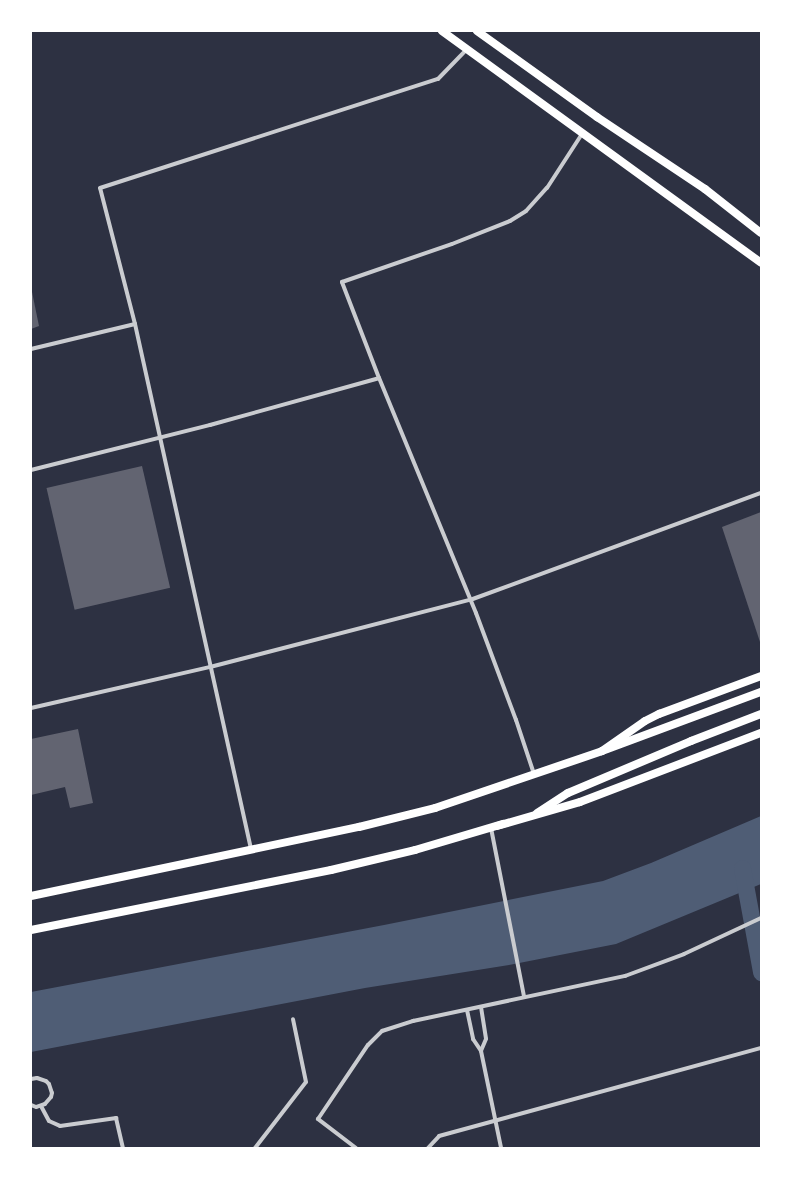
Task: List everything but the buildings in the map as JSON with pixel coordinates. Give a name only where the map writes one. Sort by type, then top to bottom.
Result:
[{"type":"main road","points":[[442,31],[761,263]]},
{"type":"main road","points":[[477,31],[597,117],[704,189],[761,233]]},
{"type":"main road","points":[[602,751],[633,729],[659,714],[761,676]]},
{"type":"main road","points":[[31,896],[251,850],[435,808],[602,751],[761,692]]},
{"type":"main road","points":[[494,827],[538,812],[568,793],[691,741],[761,714]]},
{"type":"main road","points":[[31,930],[331,870],[415,850],[580,802],[761,733]]},
{"type":"street","points":[[251,850],[135,324],[100,188],[438,79],[468,49]]},
{"type":"street","points":[[534,775],[516,720],[470,600],[379,378],[342,282],[452,244],[510,221],[526,211],[547,188],[582,134]]},
{"type":"street","points":[[31,349],[135,324]]},
{"type":"street","points":[[31,470],[160,438],[379,378]]},
{"type":"street","points":[[31,708],[210,667],[470,600],[761,493]]},
{"type":"street","points":[[494,827],[504,894],[524,996]]},
{"type":"street","points":[[356,1148],[318,1119],[368,1045],[382,1031],[413,1021],[481,1007],[524,996],[625,976],[684,954],[760,919]]},
{"type":"street","points":[[481,1007],[486,1039],[481,1051]]},
{"type":"street","points":[[467,1010],[473,1039],[481,1051],[501,1148]]},
{"type":"street","points":[[255,1148],[306,1082],[293,1019]]},
{"type":"street","points":[[428,1148],[439,1136],[496,1122],[761,1048]]},
{"type":"street","points":[[31,1079],[41,1078],[49,1084],[51,1088],[51,1097],[45,1104],[41,1106],[31,1105]]},
{"type":"street","points":[[41,1106],[49,1121],[60,1126],[116,1118],[123,1148]]},
{"type":"water","points":[[761,816],[761,884],[616,944],[509,965],[365,988],[31,1052],[31,992],[384,925],[603,881],[651,863]]},
{"type":"waterway","points":[[742,868],[761,972]]}]
